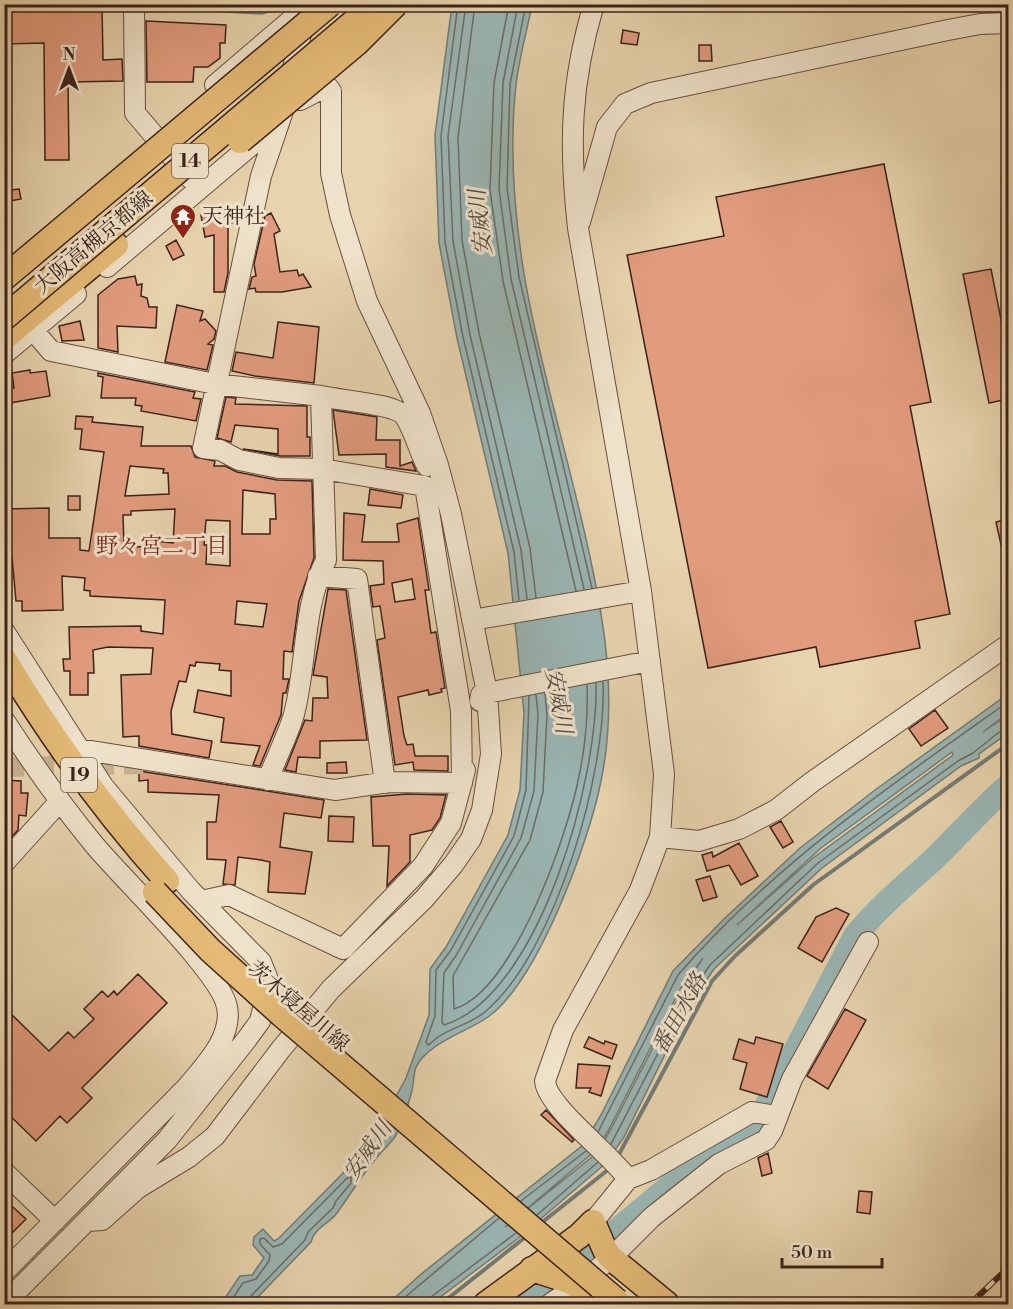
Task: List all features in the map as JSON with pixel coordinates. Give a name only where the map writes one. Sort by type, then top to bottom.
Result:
[{"type":"main road","name":"14","points":[[4,278],[330,4]]},
{"type":"main road","name":"大阪高槻京都線","points":[[4,299],[352,4]]},
{"type":"main road","name":"大阪高槻京都線","points":[[4,318],[375,4]]},
{"type":"main road","name":"14","points":[[4,339],[357,43],[396,4]]},
{"type":"main road","name":"茨木寝屋川線","points":[[4,659],[39,717],[82,780],[161,887]]},
{"type":"main road","name":"茨木寝屋川線","points":[[4,692],[70,790],[108,839],[616,1296],[646,1305]]},
{"type":"main road","points":[[486,1305],[536,1271],[595,1224],[608,1254],[616,1296]]},
{"type":"main road","points":[[536,1271],[616,1296],[667,1305]]},
{"type":"street","points":[[134,4],[134,110],[138,118],[156,136],[198,188]]},
{"type":"street","points":[[4,263],[285,26],[306,4]]},
{"type":"street","points":[[306,4],[280,120],[261,176],[203,448],[219,450],[239,459],[279,468],[322,469],[425,486],[461,711],[462,783]]},
{"type":"street","points":[[594,4],[582,52],[572,112],[571,167],[578,228],[641,591],[647,662],[664,774],[660,837],[640,890],[576,1004],[547,1072],[545,1088],[623,1173]]},
{"type":"street","points":[[578,228],[588,201],[607,127],[625,104],[651,93],[948,30],[980,24],[1008,23]]},
{"type":"street","points":[[4,354],[198,188],[320,87],[327,86],[332,91],[331,173],[340,215],[367,301],[420,413],[438,465],[451,514],[486,693],[491,754],[488,780],[482,810],[471,839],[453,865],[424,899],[331,989],[281,1048],[215,1136],[189,1157],[138,1188],[102,1220],[88,1221]]},
{"type":"street","points":[[33,330],[51,351],[215,384],[390,406],[405,415],[421,455],[451,514]]},
{"type":"street","points":[[268,780],[295,711],[318,576],[326,560],[321,396]]},
{"type":"street","points":[[318,576],[357,579],[385,783]]},
{"type":"street","points":[[472,620],[641,591]]},
{"type":"street","points":[[201,901],[229,895],[343,949],[423,866],[451,823],[486,693],[447,619]]},
{"type":"street","points":[[4,631],[103,786],[201,901],[261,962],[267,977],[260,1021],[167,1140],[4,1304]]},
{"type":"street","points":[[660,837],[699,841],[739,829],[776,810],[812,782],[1008,645]]},
{"type":"street","points":[[486,693],[647,662]]},
{"type":"street","points":[[4,720],[93,844],[221,989],[228,1008],[226,1030],[213,1056],[188,1086],[4,1272]]},
{"type":"street","points":[[79,749],[334,790],[385,783],[462,783]]},
{"type":"street","points":[[4,863],[60,801]]},
{"type":"street","points":[[550,1305],[652,1217],[719,1164],[766,1140],[772,1131],[792,1079],[868,942]]},
{"type":"street","points":[[221,989],[239,991],[261,985],[267,977]]},
{"type":"street","points":[[623,1173],[651,1170],[752,1112],[777,1116]]},
{"type":"street","points":[[4,1172],[49,1227],[60,1248]]},
{"type":"street","points":[[595,1224],[623,1173]]},
{"type":"water","points":[[227,5],[269,5],[269,12],[262,14],[226,12]]},
{"type":"water","name":"安威川","points":[[452,5],[532,5],[516,85],[513,132],[515,204],[520,251],[530,304],[588,546],[601,612],[606,646],[609,713],[601,781],[585,839],[559,908],[543,943],[507,999],[488,1017],[439,1044],[422,1058],[416,1067],[412,1091],[394,1139],[368,1168],[334,1217],[319,1229],[311,1242],[251,1304],[221,1304],[240,1276],[252,1275],[264,1258],[253,1245],[254,1237],[263,1229],[274,1241],[278,1239],[349,1167],[379,1128],[406,1078],[429,1015],[430,969],[446,947],[508,835],[520,790],[524,713],[508,553],[457,338],[439,243],[435,135]]},
{"type":"water","name":"番田水路","points":[[1008,694],[1008,713],[983,732],[1008,715],[1008,733],[979,754],[979,758],[961,766],[822,868],[714,969],[689,1006],[624,1137],[606,1163],[516,1240],[431,1304],[388,1304],[420,1275],[583,1145],[601,1115],[673,971],[724,919],[800,848],[875,790]],"holes":[[[952,752],[953,755],[813,858],[737,925],[821,848]],[[703,958],[684,987],[597,1153],[505,1227],[595,1151],[608,1131],[681,988]]]},
{"type":"building","points":[[4,4],[102,4],[103,60],[122,59],[123,81],[68,82],[69,160],[45,160],[44,43],[4,44]]},
{"type":"building","points":[[146,21],[226,25],[225,43],[220,43],[220,58],[208,67],[194,67],[193,82],[147,82]]},
{"type":"building","points":[[623,30],[639,33],[637,45],[621,43]]},
{"type":"building","points":[[699,45],[711,45],[712,61],[699,61]]},
{"type":"building","points":[[884,164],[931,402],[910,406],[950,614],[915,621],[920,648],[820,667],[816,647],[708,668],[627,255],[724,236],[716,197]]},
{"type":"building","points":[[19,189],[21,199],[4,202],[4,191]]},
{"type":"building","points":[[242,207],[239,222],[228,223],[228,273],[224,292],[214,292],[214,235],[205,237],[201,215]]},
{"type":"building","points":[[271,213],[280,231],[274,234],[280,272],[297,270],[299,276],[303,274],[311,287],[282,292],[256,292],[255,288],[249,289],[252,277],[256,276],[254,264],[265,216]]},
{"type":"building","points":[[176,240],[184,255],[173,260],[166,246]]},
{"type":"building","points":[[991,269],[1008,355],[1008,399],[989,403],[963,274]]},
{"type":"building","points":[[135,276],[137,285],[142,284],[141,296],[147,298],[149,307],[157,307],[156,328],[117,326],[118,352],[98,348],[98,295],[118,279]]},
{"type":"building","points":[[177,305],[203,311],[200,321],[205,319],[216,331],[214,339],[208,344],[213,345],[207,370],[165,362]]},
{"type":"building","points":[[80,321],[84,340],[62,341],[59,326]]},
{"type":"building","points":[[278,322],[319,327],[314,383],[232,371],[236,352],[273,358]]},
{"type":"building","points":[[30,370],[30,373],[46,371],[50,396],[4,404],[4,390],[14,388],[12,373]]},
{"type":"building","points":[[98,373],[195,392],[193,398],[201,399],[196,421],[141,411],[142,406],[135,405],[136,398],[101,398],[103,377],[98,376]]},
{"type":"building","points":[[226,397],[236,398],[235,404],[307,406],[307,437],[310,437],[310,456],[280,456],[243,449],[278,454],[278,429],[235,425],[231,442],[217,438]]},
{"type":"building","points":[[333,410],[377,417],[376,440],[400,440],[400,466],[412,462],[416,471],[386,467],[386,454],[339,455]]},
{"type":"building","points":[[76,416],[93,417],[92,422],[143,427],[141,446],[191,446],[195,457],[215,461],[214,466],[225,466],[237,472],[277,480],[312,481],[314,558],[299,601],[292,652],[284,651],[283,679],[289,679],[286,693],[283,693],[281,715],[260,766],[253,765],[260,746],[221,742],[224,718],[194,712],[198,690],[231,696],[231,671],[219,670],[220,664],[196,662],[195,666],[190,665],[186,682],[179,681],[171,711],[172,734],[212,741],[209,758],[139,746],[139,736],[123,737],[121,675],[151,674],[153,648],[108,647],[93,650],[94,673],[88,673],[88,695],[70,695],[70,671],[64,671],[63,659],[70,659],[69,627],[141,626],[141,631],[163,634],[165,600],[90,596],[90,591],[84,590],[85,578],[62,576],[63,610],[22,611],[22,601],[16,601],[12,557],[4,557],[4,509],[49,508],[49,538],[80,538],[80,550],[89,551],[104,452],[80,449],[82,429],[75,429]],"holes":[[[130,466],[164,469],[163,473],[168,473],[169,494],[125,496]],[[243,490],[275,494],[276,519],[270,519],[270,534],[242,534]],[[175,509],[173,543],[144,540],[143,547],[124,546],[123,515],[131,515],[131,511]],[[206,520],[230,521],[230,566],[206,564],[207,545],[204,545]],[[237,601],[267,604],[263,627],[235,624]]]},
{"type":"building","points":[[370,489],[403,495],[401,508],[368,505]]},
{"type":"building","points":[[68,496],[80,496],[80,510],[68,510]]},
{"type":"building","points":[[344,513],[365,515],[362,542],[399,542],[397,524],[418,518],[429,590],[425,590],[431,633],[436,632],[445,688],[441,689],[442,692],[429,695],[428,690],[398,697],[407,745],[413,744],[415,756],[448,756],[448,771],[414,770],[413,762],[395,765],[377,640],[385,638],[380,606],[373,607],[370,586],[384,584],[383,561],[343,560]],"holes":[[[412,579],[415,599],[395,602],[392,583]]]},
{"type":"building","points":[[1008,519],[1008,558],[1004,558],[996,522]]},
{"type":"building","points":[[328,589],[346,590],[367,740],[320,741],[320,758],[298,757],[296,772],[285,770],[305,720],[312,721],[313,698],[328,698],[327,677],[313,675]]},
{"type":"building","points":[[935,710],[948,728],[921,746],[909,729]]},
{"type":"building","points":[[346,762],[347,773],[327,773],[327,763]]},
{"type":"building","points":[[139,771],[324,800],[321,818],[284,813],[280,847],[312,852],[305,894],[268,892],[270,862],[238,857],[235,885],[223,884],[226,860],[207,859],[207,822],[216,822],[219,795],[148,792],[148,780],[139,781]]},
{"type":"building","points":[[4,780],[21,781],[21,793],[28,793],[26,816],[19,815],[18,830],[4,845]]},
{"type":"building","points":[[407,794],[446,795],[440,818],[432,830],[410,835],[410,862],[387,886],[389,846],[373,846],[371,797]]},
{"type":"building","points":[[329,816],[354,817],[353,842],[328,841]]},
{"type":"building","points":[[781,821],[793,842],[783,848],[770,827]]},
{"type":"building","points":[[739,843],[758,876],[741,885],[729,865],[707,871],[702,855],[712,852],[713,857]]},
{"type":"building","points":[[710,876],[717,897],[703,901],[696,880]]},
{"type":"building","points":[[836,908],[849,914],[822,962],[798,948],[816,917]]},
{"type":"building","points":[[138,974],[167,1003],[82,1088],[92,1098],[67,1123],[60,1116],[36,1141],[4,1110],[4,1007],[49,1051],[68,1032],[74,1038],[94,1019],[84,1009],[102,991],[108,997],[114,991],[117,995]]},
{"type":"building","points":[[845,1009],[866,1020],[828,1089],[807,1076]]},
{"type":"building","points":[[589,1037],[604,1044],[605,1041],[617,1045],[612,1059],[584,1047]]},
{"type":"building","points":[[756,1037],[783,1044],[767,1097],[740,1089],[747,1063],[733,1059],[739,1039],[754,1044]]},
{"type":"building","points":[[578,1064],[610,1066],[601,1096],[589,1092],[591,1088],[576,1088]]},
{"type":"building","points":[[546,1110],[574,1140],[572,1142],[541,1115]]},
{"type":"building","points":[[768,1153],[772,1173],[762,1176],[758,1158]]},
{"type":"building","points":[[859,1191],[872,1192],[870,1214],[857,1212]]},
{"type":"building","points":[[4,1199],[26,1219],[4,1241]]},
{"type":"waterway","name":"番田水路","points":[[617,1158],[712,981],[735,956],[813,885],[1008,744]]},
{"type":"waterway","points":[[528,1304],[688,1171],[740,1138],[759,1120],[855,936],[883,905],[935,858],[1008,786]]},
{"type":"waterway","points":[[540,1224],[609,1169]]},
{"type":"waterway","points":[[441,1304],[528,1235]]},
{"type":"tunnel","points":[[4,767],[143,764]]},
{"type":"railway","points":[[970,1304],[1008,1268]]},
{"type":"place","name":"天神社","points":[[183,240]]},
{"type":"district","name":"野々宮二丁目","points":[[162,546]]}]
